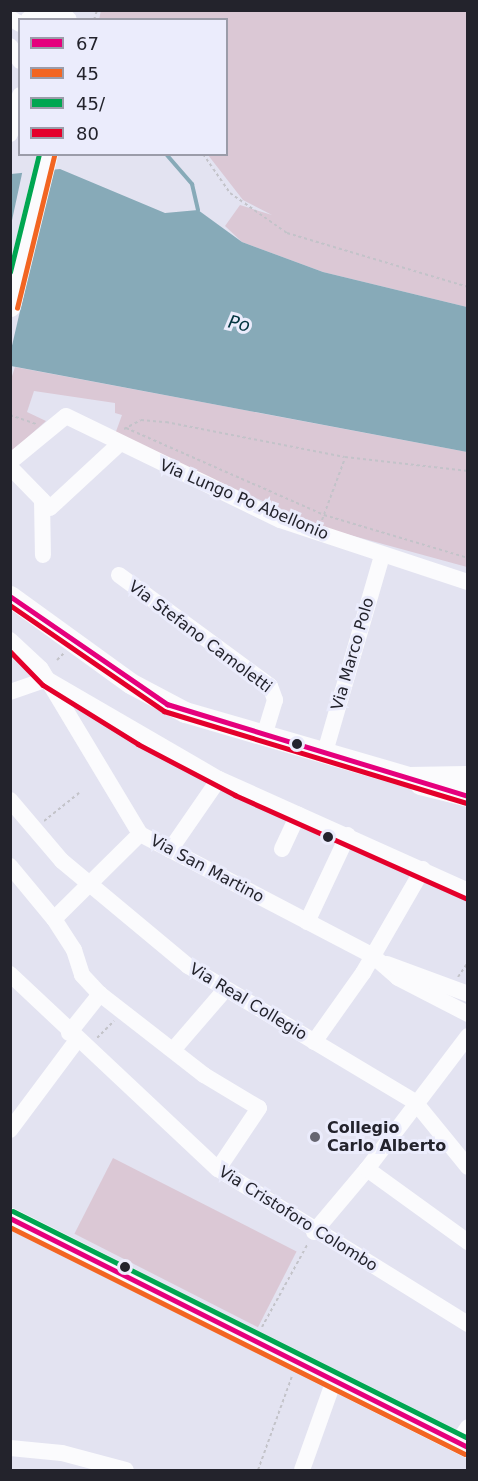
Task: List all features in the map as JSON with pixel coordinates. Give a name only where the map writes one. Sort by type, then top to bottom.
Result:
[{"type":"main road","points":[[34,18],[48,11],[62,18]]},
{"type":"main road","points":[[10,265],[41,159]]},
{"type":"main road","points":[[10,306],[41,159]]},
{"type":"main road","points":[[10,596],[148,694],[185,712],[409,777],[467,785]]},
{"type":"main road","points":[[10,1218],[297,1362],[464,1439]]},
{"type":"street","points":[[39,10],[48,11]]},
{"type":"street","points":[[10,134],[18,103]]},
{"type":"street","name":"Via Lungo Po Abellonio","points":[[46,429],[61,418],[80,421],[118,445],[315,533],[468,582]]},
{"type":"street","points":[[10,462],[46,429]]},
{"type":"street","points":[[43,555],[46,504],[118,445]]},
{"type":"street","points":[[10,467],[46,504]]},
{"type":"street","name":"Via Marco Polo","points":[[325,752],[382,556]]},
{"type":"street","name":"Via Stefano Camoletti","points":[[119,575],[270,686],[275,700],[264,735]]},
{"type":"street","name":"Via San Martino","points":[[10,640],[47,679],[140,834],[380,960]]},
{"type":"street","points":[[10,692],[47,679],[219,779],[348,835],[468,891]]},
{"type":"street","points":[[170,850],[219,779]]},
{"type":"street","name":"Via Real Collegio","points":[[10,800],[62,861],[92,882],[224,991],[415,1101],[468,1167]]},
{"type":"street","points":[[282,849],[298,814]]},
{"type":"street","points":[[54,919],[140,834]]},
{"type":"street","points":[[307,922],[348,835]]},
{"type":"street","points":[[10,866],[54,919],[74,950],[82,975],[100,994],[121,1014],[260,1108],[218,1169]]},
{"type":"street","points":[[314,1042],[380,960],[423,869]]},
{"type":"street","points":[[380,960],[468,994]]},
{"type":"street","points":[[380,960],[398,978],[468,1014]]},
{"type":"street","name":"Via Cristoforo Colombo","points":[[10,974],[77,1040],[218,1169],[314,1232],[468,1324]]},
{"type":"street","points":[[173,1050],[224,991]]},
{"type":"street","points":[[10,1130],[77,1040],[100,994]]},
{"type":"street","points":[[314,1232],[367,1169],[415,1101],[468,1036]]},
{"type":"street","points":[[367,1169],[468,1242]]},
{"type":"street","points":[[302,1470],[334,1380]]},
{"type":"street","points":[[10,1448],[62,1453],[126,1470]]},
{"type":"path","points":[[204,156],[230,193],[287,233],[468,287]]},
{"type":"path","points":[[10,415],[46,429]]},
{"type":"path","points":[[118,445],[124,427],[141,420],[166,422],[345,457],[468,471]]},
{"type":"path","points":[[124,427],[324,515],[468,558]]},
{"type":"path","points":[[315,533],[345,457]]},
{"type":"path","points":[[35,829],[79,793]]},
{"type":"path","points":[[461,973],[468,962]]},
{"type":"path","points":[[77,1040],[121,1014]]},
{"type":"path","points":[[255,1341],[314,1232]]},
{"type":"path","points":[[258,1470],[297,1362]]},
{"type":"shaded area","points":[[101,10],[467,11],[467,307],[323,272],[242,242],[225,226],[240,205],[272,215],[243,200],[209,156],[228,156],[228,18],[99,18]]},
{"type":"shaded area","points":[[15,367],[467,452],[467,567],[328,529],[114,437],[122,415],[115,413],[115,403],[34,391],[27,412],[46,421],[11,452],[11,379]]},
{"type":"shaded area","points":[[113,1158],[297,1252],[258,1327],[74,1234]]},
{"type":"water","name":"Po","points":[[60,169],[165,213],[198,210],[242,242],[323,272],[467,307],[467,452],[11,366],[11,174]]},
{"type":"pier","points":[[53,168],[11,350],[11,225],[23,169]]},
{"type":"waterway","points":[[168,156],[192,184],[198,210]]},
{"type":"transit line","name":"45/","points":[[10,272],[39,156]]},
{"type":"transit line","name":"45","points":[[17,308],[54,156]]},
{"type":"transit line","name":"67","points":[[10,596],[167,704],[468,796]]},
{"type":"transit line","name":"80","points":[[10,605],[164,711],[466,803]]},
{"type":"transit line","name":"80","points":[[10,651],[43,685],[138,744],[235,795],[465,898]]},
{"type":"transit line","name":"45/","points":[[13,1211],[468,1438]]},
{"type":"transit line","name":"67","points":[[10,1218],[468,1447]]},
{"type":"transit line","name":"45","points":[[10,1227],[465,1454]]},
{"type":"place","name":"Collegio Carlo Alberto","points":[[315,1137]]}]
